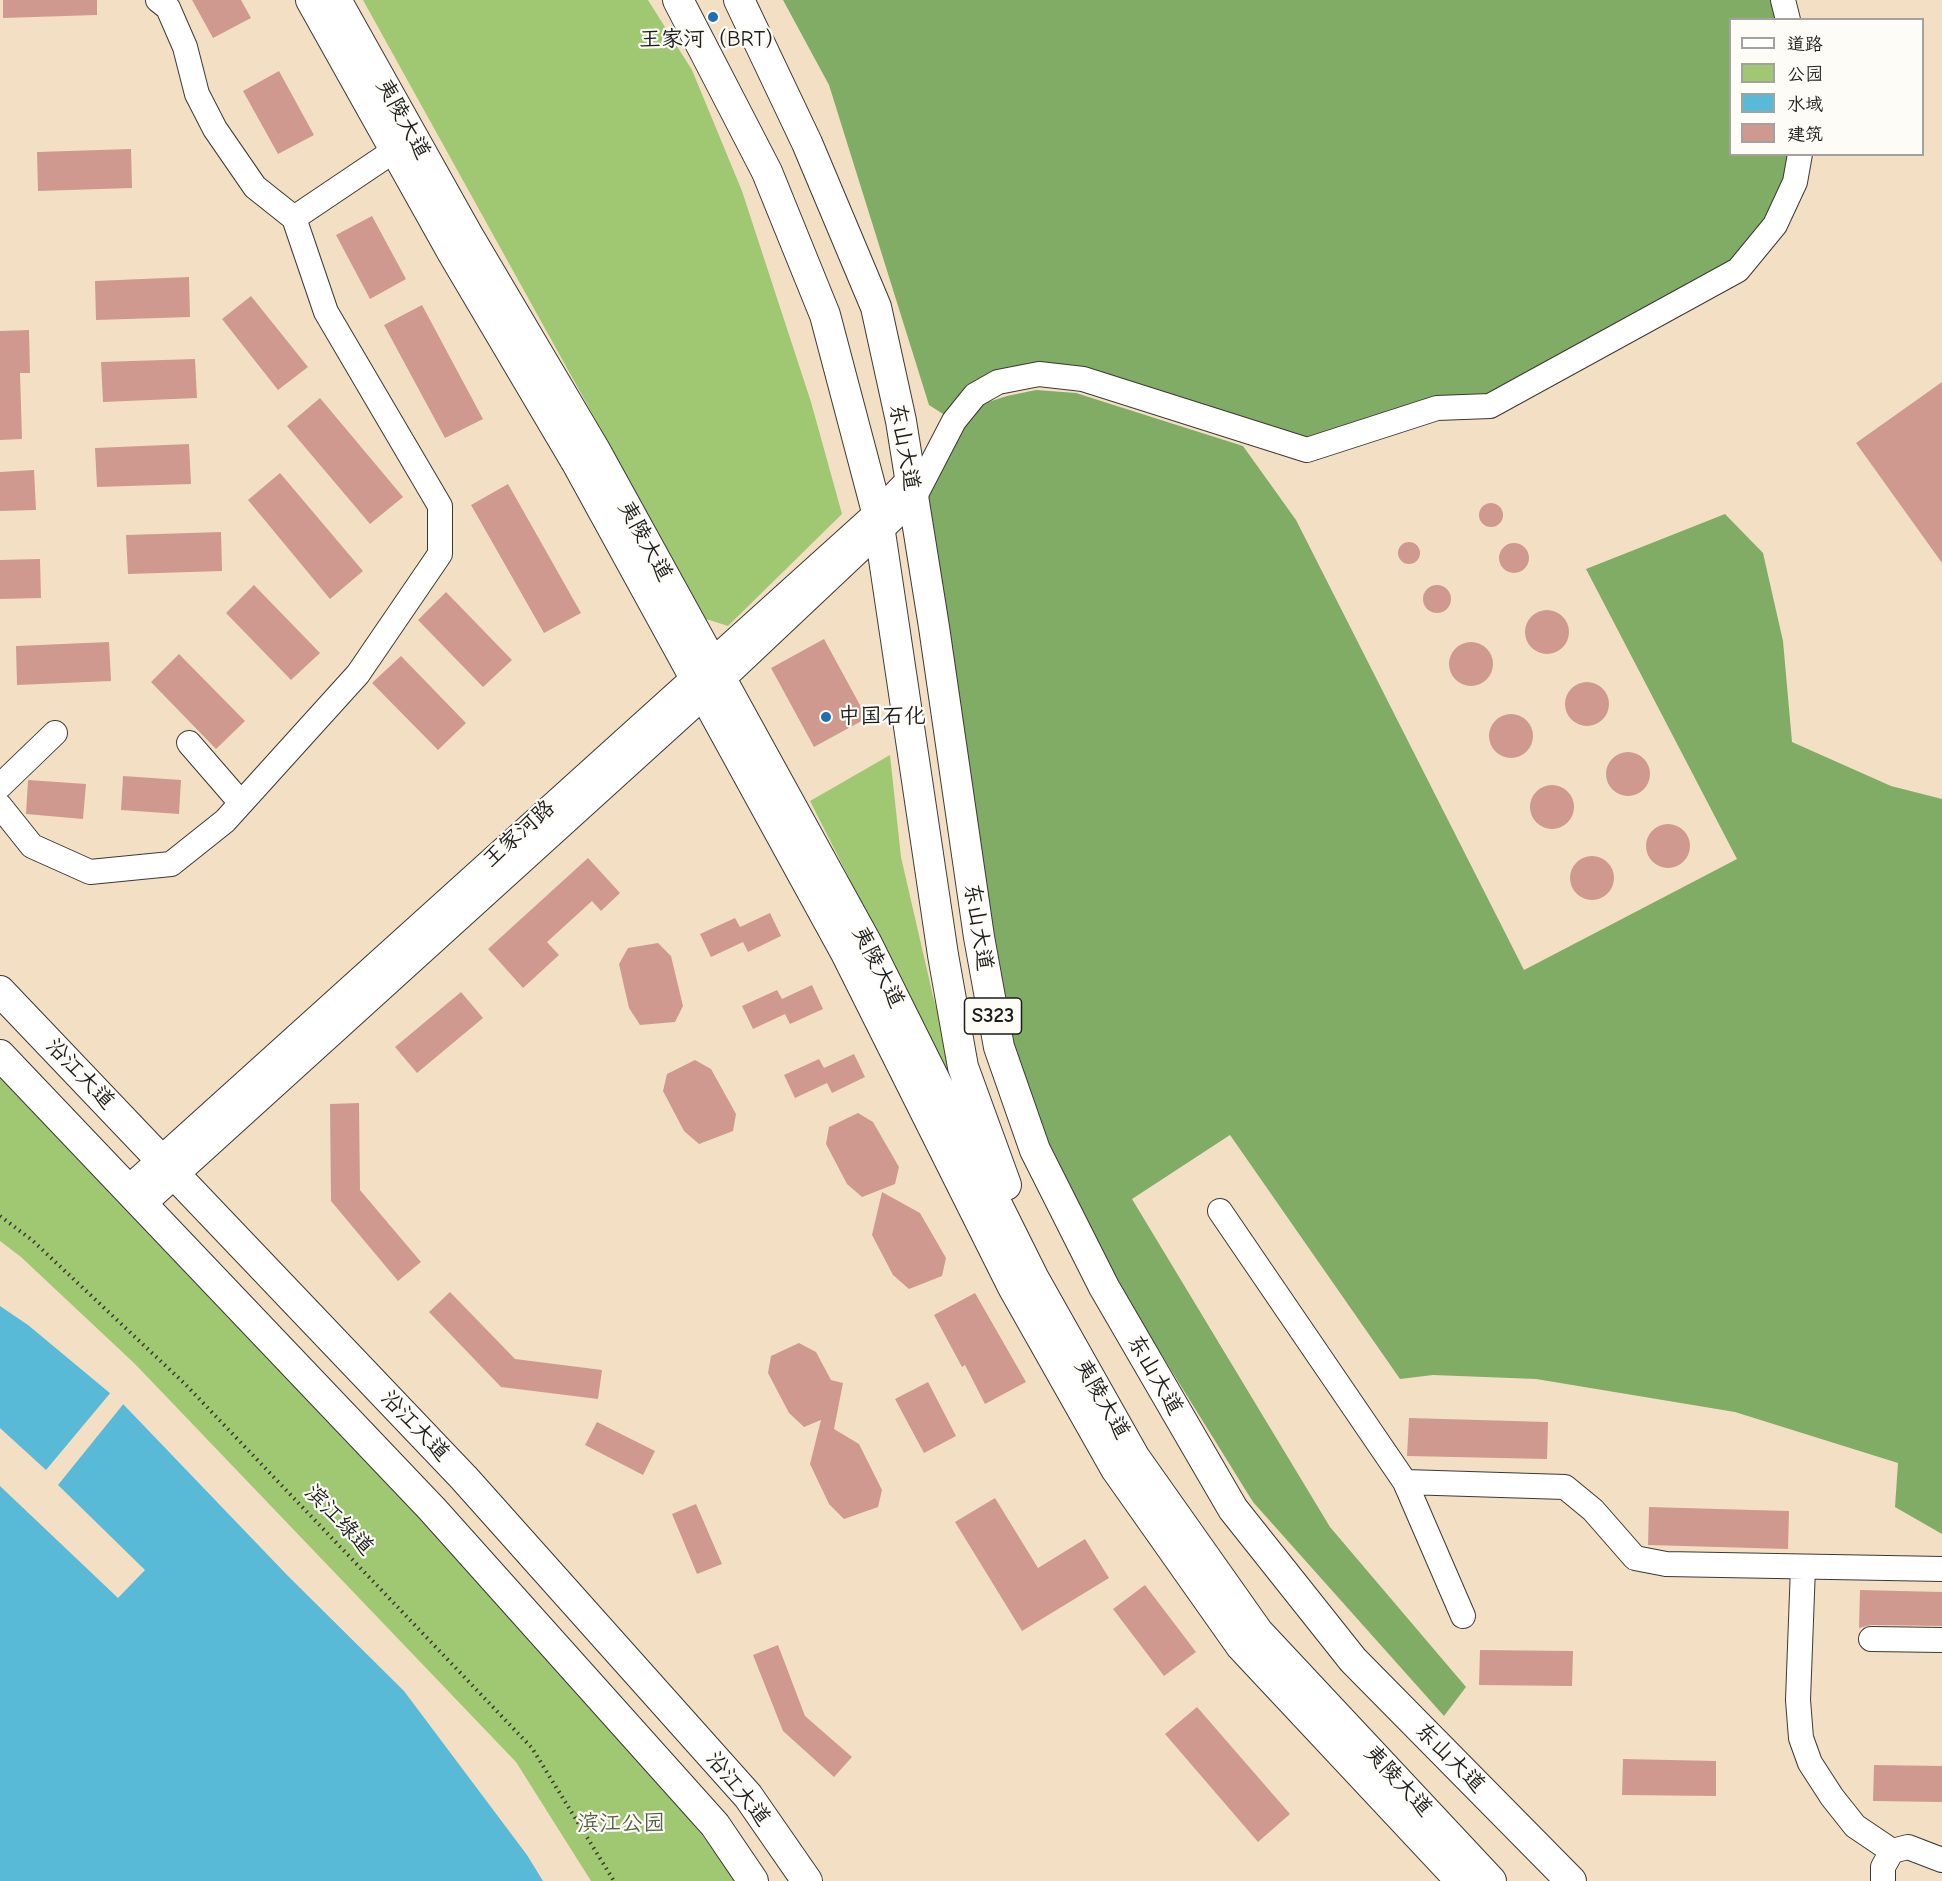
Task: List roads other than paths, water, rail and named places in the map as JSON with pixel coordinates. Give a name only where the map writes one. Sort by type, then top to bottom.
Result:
[{"type":"main road","name":"夷陵大道","points":[[311,0],[451,250],[866,942],[1033,1277],[1135,1458],[1258,1632],[1491,1881]]},
{"type":"main road","name":"夷陵大道","points":[[336,0],[470,239],[596,452],[1013,1287],[1116,1469],[1241,1646],[1461,1881]]},
{"type":"main road","name":"东山大道","points":[[678,0],[767,172],[825,315],[878,522],[943,955],[963,1067],[1000,1173],[1070,1311],[1199,1534],[1321,1687],[1512,1881]]},
{"type":"main road","name":"东山大道","points":[[739,0],[807,143],[876,307],[901,421],[934,627],[979,937],[999,1047],[1035,1150],[1104,1287],[1233,1509],[1353,1660],[1571,1881]]},
{"type":"main road","name":"沿江大道","points":[[0,991],[464,1478],[748,1796],[807,1881]]},
{"type":"main road","name":"沿江大道","points":[[0,1055],[432,1509],[715,1825],[753,1881]]},
{"type":"street","points":[[0,806],[32,846],[90,872],[171,864],[225,821],[358,674],[440,554],[440,506],[326,312],[294,218],[255,187],[214,129],[197,94],[185,47],[168,8],[158,0]]},
{"type":"street","points":[[1783,0],[1788,18]]},
{"type":"street","points":[[294,218],[395,150]]},
{"type":"street","name":"王家河路","points":[[135,1197],[878,522],[911,489],[954,422],[975,395],[998,382],[1039,374],[1083,379],[1307,450],[1437,408],[1490,406],[1738,270],[1775,225],[1795,182],[1800,156]]},
{"type":"street","points":[[0,786],[54,733]]},
{"type":"street","points":[[189,743],[241,803]]},
{"type":"street","points":[[1220,1211],[1405,1482],[1463,1616]]},
{"type":"street","points":[[1405,1482],[1565,1487],[1593,1510],[1635,1558],[1666,1564],[1942,1569]]},
{"type":"street","points":[[1803,1567],[1798,1700],[1802,1738],[1810,1763],[1844,1812],[1856,1826],[1892,1851]]},
{"type":"street","points":[[1871,1638],[1942,1640]]},
{"type":"street","points":[[1883,1881],[1883,1866],[1892,1851],[1908,1847],[1942,1860]]},
{"type":"water","points":[[0,1306],[28,1325],[123,1404],[288,1576],[404,1691],[527,1855],[543,1881],[0,1881]]},
{"type":"place","name":"王家河（BRT）","points":[[713,17]]},
{"type":"place","name":"中国石化","points":[[826,717]]},
{"type":"park label","name":"滨江公园","points":[[621,1824]]}]
